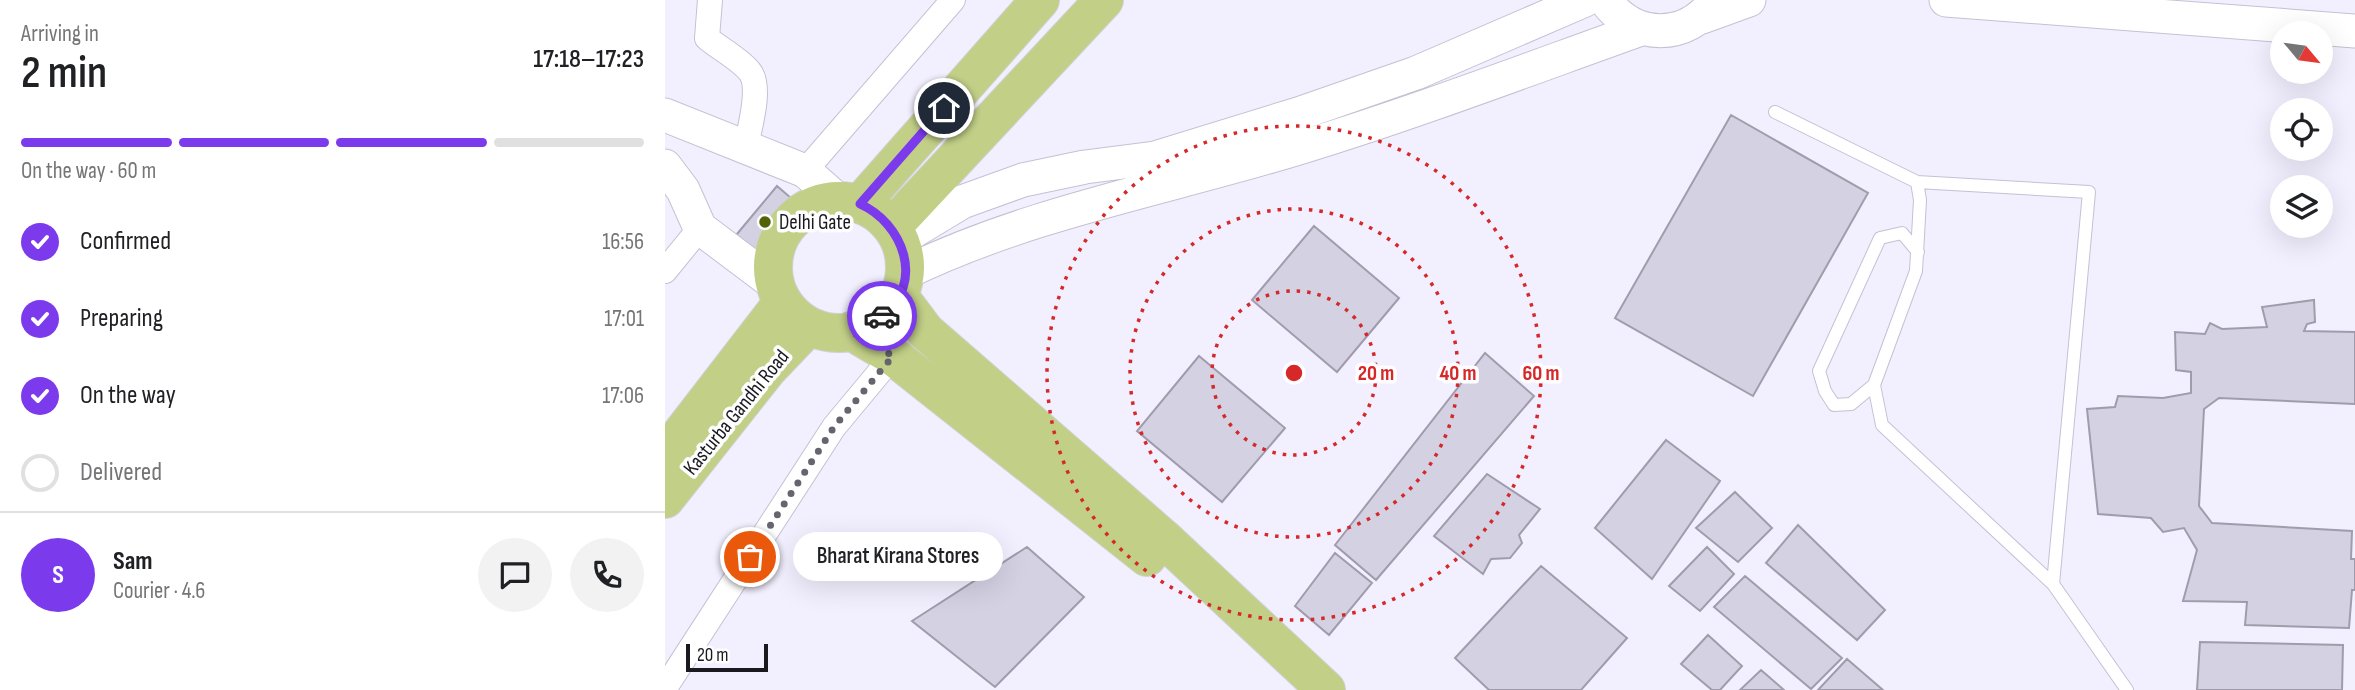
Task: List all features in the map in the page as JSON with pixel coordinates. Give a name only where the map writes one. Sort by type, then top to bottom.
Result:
[{"type":"main road","points":[[789,304],[773,265],[777,245],[787,227],[801,213],[820,204],[849,202],[1040,0]]},
{"type":"main road","points":[[665,166],[683,190],[700,229],[789,304],[829,332],[851,331],[870,325],[887,312],[899,259],[1104,0]]},
{"type":"main road","points":[[899,259],[962,202],[1023,180],[1085,167],[1155,158],[1298,114],[1416,74],[1585,0]]},
{"type":"main road","points":[[1605,0],[1615,14],[1641,29],[1668,32],[1686,27],[1709,8],[1749,0]]},
{"type":"main road","points":[[1945,0],[2355,31]]},
{"type":"main road","points":[[899,259],[943,254],[1020,225],[1301,147],[1641,29]]},
{"type":"main road","points":[[665,116],[805,171],[849,202],[873,210],[899,259],[925,331],[1163,538],[1326,690]]},
{"type":"main road","name":"Kasturba Gandhi Road","points":[[665,455],[789,304]]},
{"type":"main road","name":"Kasturba Gandhi Road","points":[[665,499],[767,370],[789,304]]},
{"type":"main road","points":[[851,331],[893,356],[1146,556],[1289,690]]},
{"type":"street","points":[[710,0],[707,38],[750,71],[754,81],[754,108],[746,147]]},
{"type":"street","points":[[805,171],[953,0]]},
{"type":"street","points":[[665,271],[700,229]]},
{"type":"street","points":[[665,688],[834,427],[893,356]]},
{"type":"lane","points":[[2075,0],[2355,23]]},
{"type":"lane","points":[[1775,112],[1917,182],[2089,192],[2053,584]]},
{"type":"lane","points":[[1917,182],[1920,200],[1918,252],[1916,271],[1874,384],[1851,404],[1834,405],[1825,391],[1819,371],[1880,238],[1902,233],[1918,252]]},
{"type":"lane","points":[[1874,384],[1882,425],[2053,584],[2127,690]]},
{"type":"building","points":[[1731,115],[1868,193],[1753,396],[1615,318]]},
{"type":"building","name":"Delhi Gate","points":[[777,186],[798,204],[753,258],[732,240]]},
{"type":"building","points":[[1314,226],[1399,298],[1337,372],[1252,300]]},
{"type":"building","points":[[2314,300],[2315,322],[2307,324],[2304,331],[2355,332],[2355,404],[2219,398],[2204,409],[2199,506],[2212,523],[2352,531],[2351,559],[2355,559],[2355,590],[2352,590],[2349,628],[2245,625],[2247,602],[2183,601],[2197,550],[2184,528],[2163,532],[2151,518],[2098,514],[2087,409],[2115,407],[2118,396],[2163,398],[2191,393],[2191,372],[2176,370],[2175,332],[2205,334],[2210,323],[2222,329],[2267,327],[2262,307]]},
{"type":"building","points":[[1485,353],[1534,396],[1376,580],[1335,545]]},
{"type":"building","points":[[1199,356],[1285,428],[1222,502],[1137,431]]},
{"type":"building","points":[[1666,440],[1720,481],[1652,579],[1595,528]]},
{"type":"building","points":[[1487,474],[1540,509],[1519,535],[1522,543],[1510,558],[1491,559],[1483,574],[1434,536]]},
{"type":"building","points":[[1735,492],[1772,528],[1738,562],[1696,528]]},
{"type":"building","points":[[1798,525],[1885,610],[1857,640],[1766,563]]},
{"type":"building","points":[[1027,547],[1084,597],[995,687],[912,621]]},
{"type":"building","points":[[1707,547],[1734,574],[1700,611],[1669,586]]},
{"type":"building","points":[[1335,553],[1372,583],[1329,635],[1295,606]]},
{"type":"building","points":[[1541,566],[1627,638],[1581,690],[1489,690],[1455,658]]},
{"type":"building","points":[[1745,576],[1842,658],[1811,689],[1714,607]]},
{"type":"building","points":[[1708,635],[1742,666],[1720,690],[1712,690],[1681,664]]},
{"type":"building","points":[[2200,642],[2343,645],[2342,690],[2197,690]]},
{"type":"building","points":[[1847,659],[1883,690],[1818,690]]},
{"type":"building","points":[[1761,670],[1784,690],[1740,690]]},
{"type":"way so far","points":[[750,557],[834,427],[893,356],[851,331],[870,325],[882,316]]},
{"type":"place","name":"Delhi Gate","points":[[765,222]]},
{"type":"place","name":"Bharat Kirana Stores","points":[[750,557]]},
{"type":"route","points":[[882,316],[898,295],[905,274],[904,256],[892,227],[873,210],[860,204],[944,108]]}]
